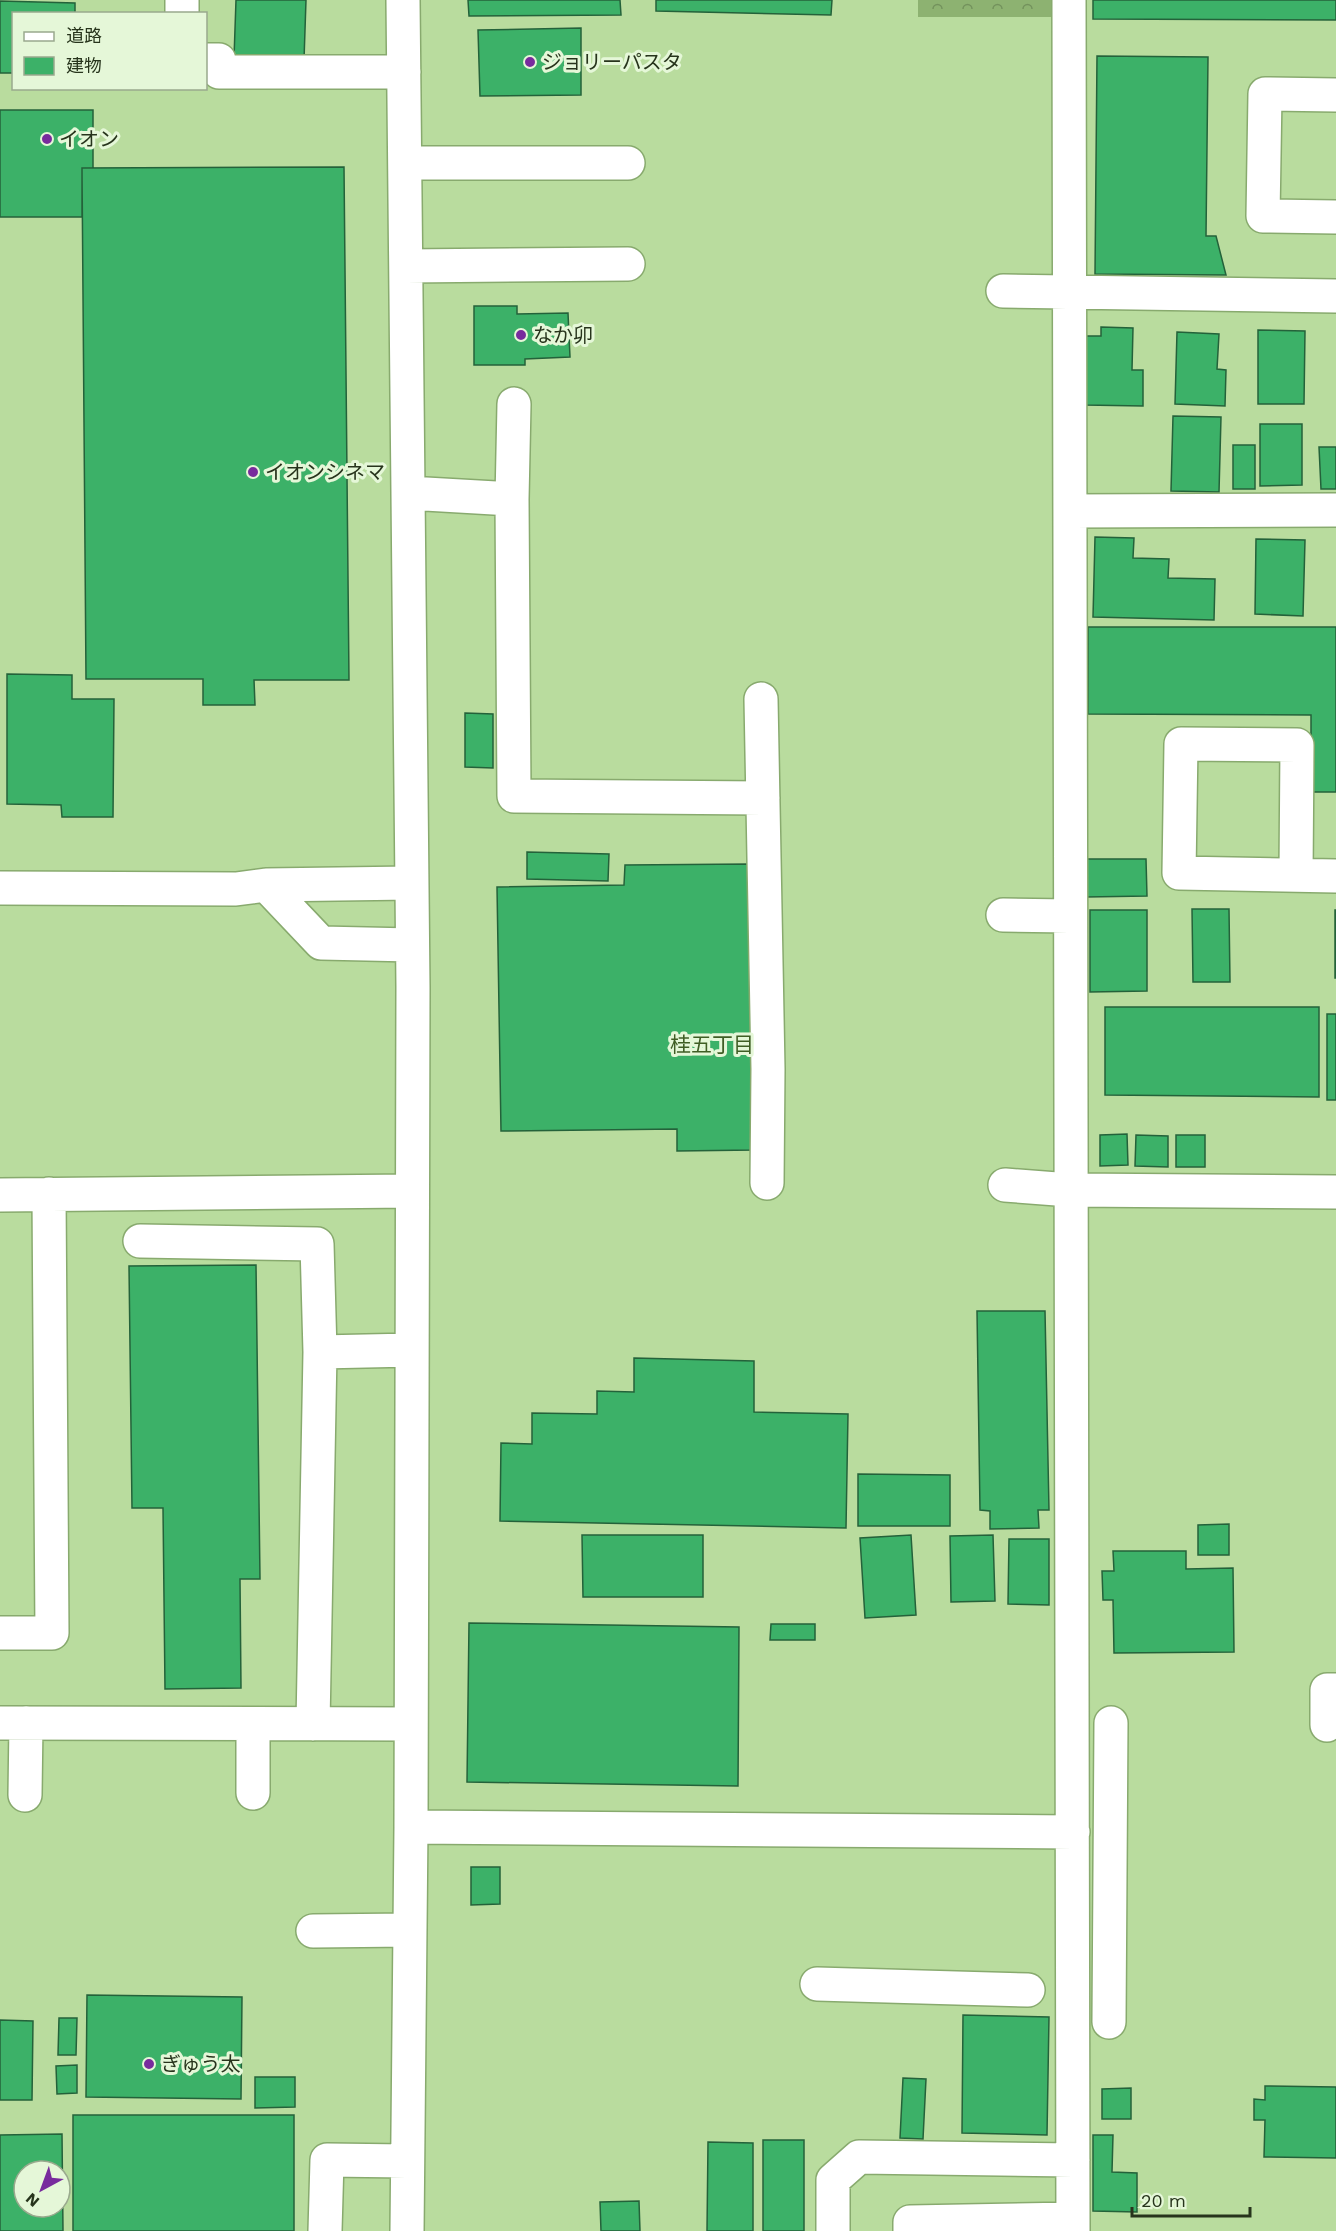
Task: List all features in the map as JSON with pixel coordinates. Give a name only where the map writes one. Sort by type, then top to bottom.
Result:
[{"type":"street","points":[[403,0],[412,945],[411,1827],[407,2231]]},
{"type":"street","points":[[910,2231],[910,2222],[1073,2225],[1069,0]]},
{"type":"street","points":[[207,60],[219,60],[219,72],[404,72]]},
{"type":"street","points":[[1336,95],[1264,94],[1263,216],[1336,217]]},
{"type":"street","points":[[405,163],[628,163]]},
{"type":"street","points":[[406,266],[628,264]]},
{"type":"street","points":[[1002,291],[1336,296]]},
{"type":"street","points":[[514,404],[512,499],[514,796],[763,798]]},
{"type":"street","points":[[408,493],[512,499]]},
{"type":"street","points":[[1070,511],[1336,510]]},
{"type":"street","points":[[762,699],[767,1184]]},
{"type":"street","points":[[1296,875],[1298,745],[1181,744],[1179,873],[1336,876]]},
{"type":"street","points":[[0,888],[236,889],[266,885],[411,883]]},
{"type":"street","points":[[266,885],[321,943],[412,945]]},
{"type":"street","points":[[1003,915],[1069,916]]},
{"type":"street","points":[[1005,1185],[1070,1190],[1336,1192]]},
{"type":"street","points":[[0,1195],[412,1191]]},
{"type":"street","points":[[0,1633],[52,1633],[49,1194]]},
{"type":"street","points":[[140,1241],[317,1244],[320,1352],[313,1724]]},
{"type":"street","points":[[320,1352],[412,1350]]},
{"type":"street","points":[[1327,1725],[1327,1690],[1336,1690]]},
{"type":"street","points":[[25,1795],[13,1723],[411,1724]]},
{"type":"street","points":[[1109,2022],[1111,1723]]},
{"type":"street","points":[[253,1724],[253,1793]]},
{"type":"street","points":[[411,1827],[1073,1832]]},
{"type":"street","points":[[313,1931],[410,1930]]},
{"type":"street","points":[[817,1984],[1028,1990]]},
{"type":"street","points":[[833,2231],[833,2180],[859,2157],[1073,2160]]},
{"type":"street","points":[[325,2231],[327,2160],[407,2161]]},
{"type":"green space","points":[[918,0],[1057,0],[1057,17],[918,17]]},
{"type":"building","points":[[236,0],[306,0],[304,60],[234,58]]},
{"type":"building","points":[[468,0],[620,0],[621,15],[469,16]]},
{"type":"building","points":[[656,0],[832,0],[831,15],[656,11]]},
{"type":"building","points":[[1093,0],[1336,0],[1336,20],[1093,19]]},
{"type":"building","points":[[0,1],[75,3],[75,12],[12,12],[12,73],[0,73]]},
{"type":"building","name":"ジョリーパスタ","points":[[581,28],[581,95],[480,96],[478,30]]},
{"type":"building","points":[[1097,56],[1208,57],[1206,236],[1216,236],[1226,275],[1095,274]]},
{"type":"building","name":"イオン","points":[[0,110],[93,110],[93,168],[82,168],[82,217],[0,217]]},
{"type":"building","points":[[344,167],[349,680],[254,680],[255,705],[203,705],[203,679],[86,679],[82,168]]},
{"type":"building","name":"なか卯","points":[[474,306],[517,306],[517,314],[568,313],[570,357],[525,359],[525,365],[474,365]]},
{"type":"building","points":[[1101,327],[1133,328],[1132,370],[1143,370],[1143,406],[1085,405],[1086,336],[1101,336]]},
{"type":"building","points":[[1258,330],[1305,331],[1304,404],[1258,404]]},
{"type":"building","points":[[1177,332],[1219,334],[1217,369],[1226,370],[1225,406],[1175,404]]},
{"type":"building","points":[[1173,416],[1221,417],[1219,492],[1171,491]]},
{"type":"building","points":[[1260,424],[1302,424],[1302,485],[1260,486]]},
{"type":"building","points":[[1233,445],[1255,445],[1255,489],[1233,489]]},
{"type":"building","points":[[1319,447],[1336,447],[1336,489],[1321,489]]},
{"type":"building","points":[[1095,537],[1134,538],[1133,558],[1169,559],[1168,578],[1215,579],[1214,620],[1093,617]]},
{"type":"building","points":[[1256,539],[1305,540],[1303,616],[1255,614]]},
{"type":"building","points":[[1088,627],[1336,627],[1336,792],[1311,792],[1311,715],[1088,714]]},
{"type":"building","points":[[7,674],[72,675],[72,699],[114,699],[113,817],[62,817],[61,805],[7,804]]},
{"type":"building","points":[[465,713],[493,714],[493,768],[465,767]]},
{"type":"building","points":[[527,852],[609,854],[608,881],[527,879]]},
{"type":"building","points":[[1086,859],[1146,859],[1147,896],[1086,897]]},
{"type":"building","points":[[749,864],[754,1150],[677,1151],[677,1129],[501,1131],[497,887],[624,885],[625,865]]},
{"type":"building","points":[[1192,909],[1229,909],[1230,982],[1193,982]]},
{"type":"building","points":[[1090,910],[1147,910],[1147,991],[1090,992]]},
{"type":"building","points":[[1336,910],[1336,978],[1335,978]]},
{"type":"building","points":[[1105,1007],[1319,1007],[1319,1097],[1105,1095]]},
{"type":"building","points":[[1327,1014],[1336,1014],[1336,1100],[1327,1100]]},
{"type":"building","points":[[1127,1134],[1128,1165],[1100,1166],[1100,1135]]},
{"type":"building","points":[[1136,1135],[1168,1136],[1168,1167],[1135,1166]]},
{"type":"building","points":[[1176,1135],[1205,1135],[1205,1167],[1176,1167]]},
{"type":"building","points":[[256,1265],[260,1579],[240,1579],[241,1688],[165,1689],[163,1508],[132,1508],[129,1266]]},
{"type":"building","points":[[977,1311],[1045,1311],[1049,1510],[1038,1510],[1039,1528],[990,1529],[990,1511],[980,1510]]},
{"type":"building","points":[[634,1358],[754,1361],[754,1412],[848,1414],[846,1528],[500,1521],[501,1443],[532,1444],[532,1413],[597,1414],[597,1391],[634,1392]]},
{"type":"building","points":[[858,1474],[950,1475],[950,1526],[858,1526]]},
{"type":"building","points":[[1229,1524],[1229,1555],[1198,1555],[1198,1525]]},
{"type":"building","points":[[582,1535],[703,1535],[703,1597],[583,1597]]},
{"type":"building","points":[[911,1535],[916,1615],[865,1618],[860,1538]]},
{"type":"building","points":[[993,1535],[995,1601],[951,1602],[950,1536]]},
{"type":"building","points":[[1009,1539],[1049,1539],[1049,1605],[1008,1604]]},
{"type":"building","points":[[1113,1551],[1186,1551],[1186,1569],[1233,1568],[1234,1652],[1114,1653],[1113,1600],[1103,1600],[1102,1571],[1114,1571]]},
{"type":"building","points":[[469,1623],[739,1627],[738,1786],[467,1782]]},
{"type":"building","points":[[771,1624],[815,1624],[815,1640],[770,1640]]},
{"type":"building","points":[[471,1867],[500,1867],[500,1904],[471,1905]]},
{"type":"building","points":[[87,1995],[242,1997],[241,2099],[86,2097]]},
{"type":"building","points":[[963,2015],[1049,2017],[1047,2135],[962,2133]]},
{"type":"building","points":[[59,2018],[77,2018],[76,2055],[58,2055]]},
{"type":"building","points":[[0,2020],[33,2021],[32,2100],[0,2100]]},
{"type":"building","points":[[77,2065],[77,2093],[57,2094],[56,2066]]},
{"type":"building","points":[[255,2077],[295,2077],[295,2107],[255,2108]]},
{"type":"building","points":[[903,2078],[926,2079],[923,2139],[900,2138]]},
{"type":"building","points":[[1265,2086],[1336,2087],[1336,2158],[1264,2157],[1265,2120],[1254,2120],[1254,2099],[1265,2100]]},
{"type":"building","points":[[1131,2088],[1131,2119],[1102,2119],[1102,2089]]},
{"type":"building","points":[[73,2115],[294,2115],[294,2231],[73,2231]]},
{"type":"building","points":[[62,2134],[62,2159],[12,2159],[12,2219],[63,2219],[63,2231],[0,2231],[0,2135]]},
{"type":"building","points":[[1093,2135],[1113,2135],[1112,2172],[1137,2173],[1137,2212],[1093,2211]]},
{"type":"building","points":[[763,2140],[804,2140],[804,2231],[763,2231]]},
{"type":"building","points":[[708,2142],[753,2143],[753,2231],[707,2231]]},
{"type":"building","points":[[639,2201],[640,2231],[601,2231],[600,2202]]},
{"type":"place","name":"ジョリーパスタ","points":[[530,62]]},
{"type":"place","name":"イオン","points":[[47,139]]},
{"type":"place","name":"なか卯","points":[[521,335]]},
{"type":"place","name":"イオンシネマ","points":[[253,472]]},
{"type":"place","name":"ぎゅう太","points":[[149,2064]]},
{"type":"district","name":"桂五丁目","points":[[712,1045]]}]
